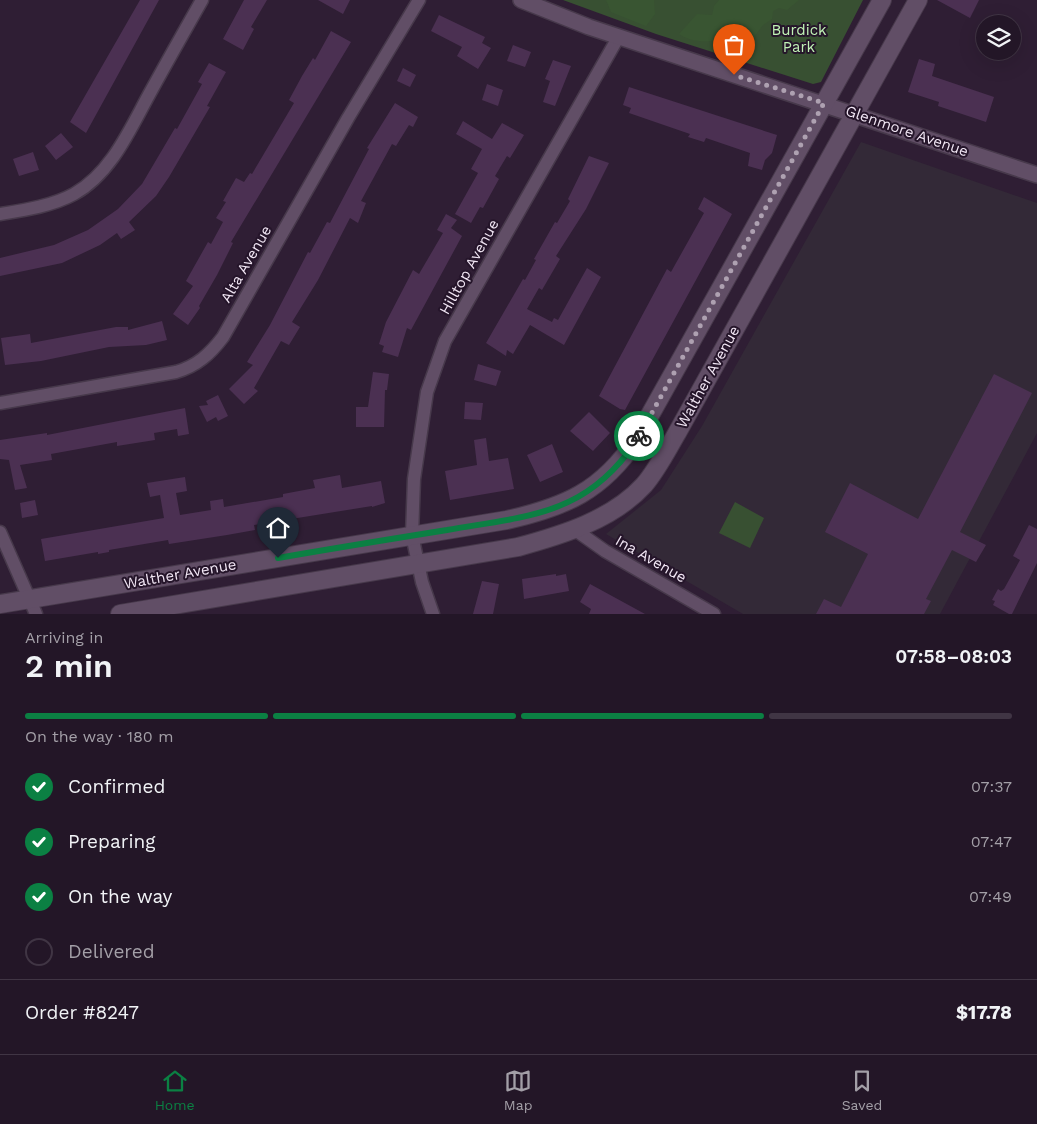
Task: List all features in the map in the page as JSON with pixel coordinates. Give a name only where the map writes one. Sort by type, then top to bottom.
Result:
[{"type":"main road","name":"Walther Avenue","points":[[0,604],[33,607],[412,535],[507,520],[553,509],[578,497],[617,466],[636,440],[882,0]]},
{"type":"main road","name":"Walther Avenue","points":[[120,614],[518,546],[574,529],[623,503],[644,485],[661,460],[918,0]]},
{"type":"street","points":[[0,214],[47,204],[64,198],[75,193],[99,173],[131,129],[202,0]]},
{"type":"street","name":"Alta Avenue","points":[[0,403],[176,372],[195,365],[211,352],[224,337],[348,118],[419,0]]},
{"type":"street","name":"Glenmore Avenue","points":[[521,0],[619,36],[1037,175]]},
{"type":"street","name":"Hilltop Avenue","points":[[434,614],[418,563],[412,535],[414,479],[422,417],[430,384],[445,342],[619,36]]},
{"type":"street","name":"Ina Avenue","points":[[574,529],[612,555],[714,614]]},
{"type":"street","points":[[0,532],[33,607]]},
{"type":"shaded area","points":[[861,142],[1037,203],[1037,433],[940,614],[743,614],[606,534],[661,490],[702,426]]},
{"type":"green space","name":"Burdick Park","points":[[563,0],[863,0],[821,82],[813,84],[656,34]]},
{"type":"green space","points":[[606,0],[654,0],[655,14],[646,26],[611,12]]},
{"type":"green space","points":[[719,0],[799,0],[787,10],[779,8],[773,11],[772,19],[763,25],[754,37],[744,36],[698,41],[679,34],[697,14],[712,15],[714,6]]},
{"type":"green space","points":[[735,502],[764,518],[750,548],[719,533]]},
{"type":"building","points":[[140,0],[159,0],[86,133],[70,122]]},
{"type":"building","points":[[244,0],[267,0],[251,27],[254,29],[243,50],[223,39]]},
{"type":"building","points":[[318,0],[350,0],[343,14]]},
{"type":"building","points":[[937,0],[979,0],[970,18]]},
{"type":"building","points":[[439,15],[485,37],[482,43],[491,48],[478,69],[457,56],[462,47],[431,31]]},
{"type":"building","points":[[331,31],[351,42],[231,242],[233,243],[199,306],[200,308],[188,325],[173,314],[193,286],[186,281],[208,242],[211,244],[223,222],[216,218],[226,202],[223,201],[236,178],[244,182],[250,173],[252,174],[294,103],[289,100],[302,76],[313,58],[315,60]]},
{"type":"building","points":[[513,45],[531,52],[525,67],[507,61]]},
{"type":"building","points":[[919,59],[935,64],[932,76],[994,97],[986,122],[938,106],[939,102],[908,92]]},
{"type":"building","points":[[553,60],[571,66],[555,106],[543,102],[550,81],[545,79]]},
{"type":"building","points":[[209,63],[226,72],[207,106],[210,107],[169,177],[156,196],[129,222],[135,230],[121,239],[117,233],[100,245],[62,263],[0,276],[0,258],[54,245],[88,230],[118,209],[142,184],[175,128],[177,129],[202,84],[198,82]]},
{"type":"building","points":[[403,68],[416,75],[410,87],[397,81]]},
{"type":"building","points":[[487,84],[503,90],[498,106],[482,100]]},
{"type":"building","points":[[629,87],[777,135],[772,153],[765,160],[762,170],[748,166],[750,153],[706,138],[704,142],[688,137],[690,134],[629,113],[631,108],[623,105]]},
{"type":"building","points":[[395,103],[418,117],[413,127],[409,125],[396,146],[392,144],[361,201],[366,203],[358,223],[350,218],[318,280],[292,322],[300,327],[289,345],[281,341],[254,388],[258,391],[244,404],[229,389],[253,365],[247,362],[270,325],[308,252],[310,253],[327,222],[330,223],[369,149],[367,148]]},
{"type":"building","points":[[463,121],[492,139],[502,123],[524,135],[510,158],[507,156],[495,176],[499,179],[483,208],[480,207],[471,223],[455,214],[478,173],[471,169],[482,149],[456,134]]},
{"type":"building","points":[[61,133],[73,147],[56,160],[45,146]]},
{"type":"building","points":[[33,152],[39,170],[19,176],[13,159]]},
{"type":"building","points":[[589,156],[609,163],[586,209],[556,256],[560,259],[542,290],[539,288],[527,309],[552,322],[554,318],[558,320],[587,268],[601,277],[564,345],[530,325],[513,354],[507,350],[506,356],[486,343],[523,279],[525,280],[536,260],[534,259],[555,222],[557,223],[570,201],[568,199]]},
{"type":"building","points":[[704,197],[732,214],[625,410],[620,409],[599,396],[667,269],[671,272],[704,213],[698,209]]},
{"type":"building","points":[[446,214],[457,220],[451,228],[462,236],[411,330],[407,328],[398,357],[382,352],[384,346],[379,344],[386,322],[413,270],[419,274],[443,233],[437,230]]},
{"type":"building","points":[[162,321],[167,340],[146,345],[109,347],[41,361],[5,365],[1,338],[30,334],[31,343],[116,327],[128,327],[128,330]]},
{"type":"building","points":[[478,364],[501,371],[496,386],[474,380]]},
{"type":"building","points":[[373,372],[389,374],[387,390],[385,390],[384,427],[356,427],[356,407],[368,407]]},
{"type":"building","points":[[994,374],[1032,393],[960,532],[986,545],[976,562],[952,550],[926,599],[931,601],[924,614],[816,614],[824,599],[841,607],[868,554],[825,532],[850,483],[918,519]]},
{"type":"building","points":[[218,395],[228,416],[218,421],[216,417],[207,422],[199,406],[208,405],[206,401]]},
{"type":"building","points":[[465,402],[483,403],[481,420],[464,419]]},
{"type":"building","points":[[185,408],[189,434],[178,436],[177,429],[154,433],[155,440],[117,446],[117,442],[51,454],[52,460],[20,465],[27,488],[15,490],[9,460],[0,459],[0,440],[47,433],[47,435]]},
{"type":"building","points":[[589,412],[610,433],[593,451],[570,431]]},
{"type":"building","points":[[486,438],[489,461],[508,458],[514,489],[450,500],[445,471],[477,465],[474,440]]},
{"type":"building","points":[[552,444],[563,472],[540,482],[527,455]]},
{"type":"building","points":[[340,475],[342,488],[381,481],[385,503],[372,507],[254,525],[255,530],[227,535],[169,544],[168,540],[109,550],[109,552],[98,554],[98,552],[45,561],[41,539],[164,518],[160,495],[150,497],[147,483],[185,477],[187,491],[176,493],[180,515],[211,510],[210,501],[223,499],[224,507],[283,497],[283,494],[315,488],[313,480]]},
{"type":"building","points":[[35,500],[38,515],[22,518],[20,503]]},
{"type":"building","points":[[1029,525],[1037,529],[1037,563],[1012,614],[1009,614],[993,605],[995,601],[992,600],[998,589],[1001,591],[1004,589],[1020,560],[1013,556]]},
{"type":"building","points":[[556,574],[556,576],[566,574],[569,591],[524,599],[522,579]]},
{"type":"building","points":[[482,581],[499,584],[493,614],[473,614]]},
{"type":"building","points":[[590,584],[645,614],[589,614],[591,609],[580,602]]},
{"type":"way so far","points":[[639,436],[824,103],[734,75]]},
{"type":"route","points":[[278,558],[507,520],[553,509],[595,486],[617,466],[639,436]]}]
